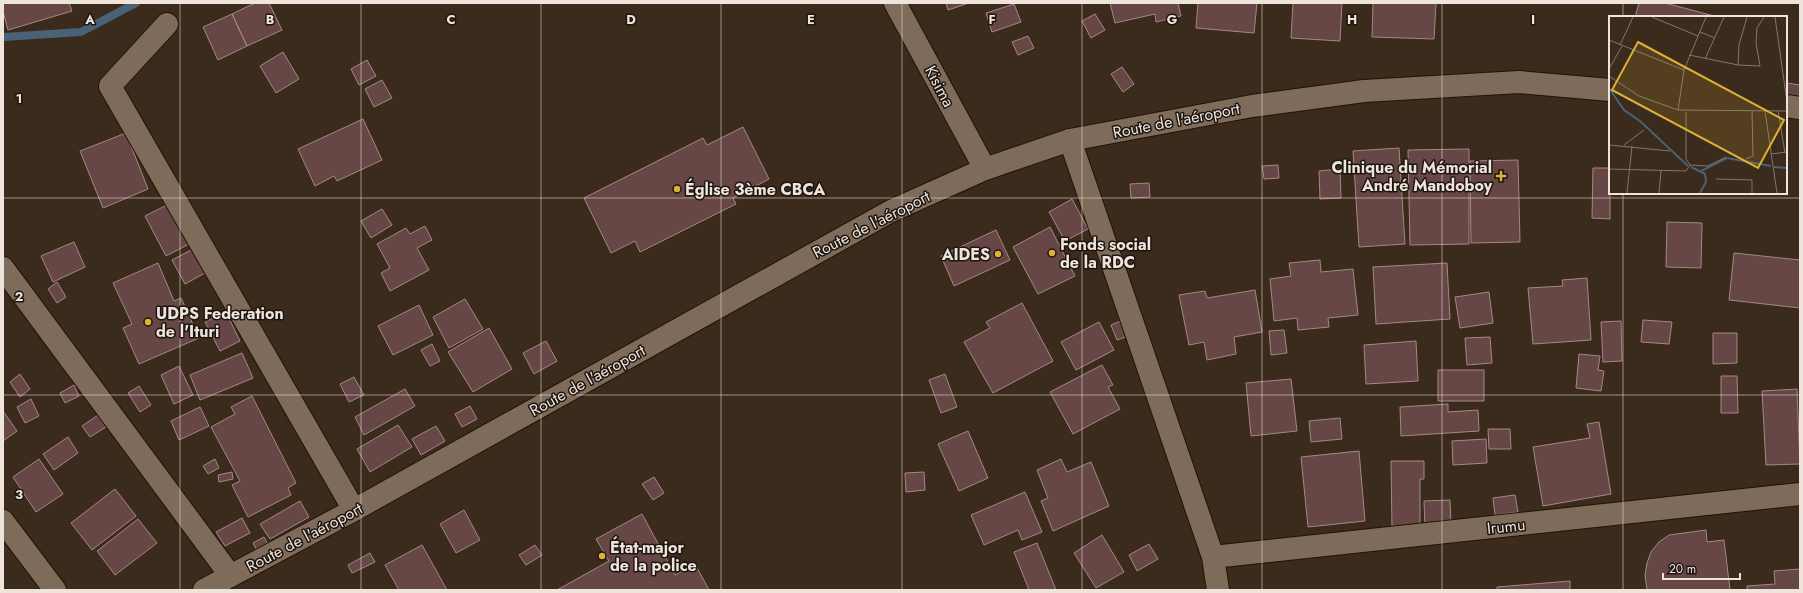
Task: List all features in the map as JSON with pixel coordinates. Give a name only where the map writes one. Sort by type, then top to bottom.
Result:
[{"type":"street","name":"Kisima","points":[[895,3],[985,169]]},
{"type":"street","points":[[167,24],[110,86],[354,510]]},
{"type":"street","name":"Route de l'aéroport","points":[[204,590],[354,510],[891,211],[985,169],[1070,140],[1252,106],[1364,91],[1519,82],[1609,90]]},
{"type":"street","points":[[1787,106],[1800,108]]},
{"type":"street","points":[[1070,140],[1213,557],[1218,590]]},
{"type":"street","points":[[3,268],[230,576]]},
{"type":"street","name":"Irumu","points":[[1213,557],[1800,494]]},
{"type":"street","points":[[3,521],[55,590]]},
{"type":"building","points":[[3,3],[69,3],[72,11],[8,30],[3,11]]},
{"type":"building","points":[[255,3],[269,3],[282,30],[247,46],[232,14]]},
{"type":"building","points":[[946,3],[969,3],[948,10]]},
{"type":"building","points":[[1110,3],[1178,3],[1181,16],[1156,22],[1155,14],[1115,23]]},
{"type":"building","points":[[1198,3],[1257,3],[1254,33],[1196,28]]},
{"type":"building","points":[[1293,3],[1342,3],[1340,41],[1291,38]]},
{"type":"building","points":[[1373,3],[1436,3],[1434,39],[1372,37]]},
{"type":"building","points":[[1639,3],[1665,3],[1714,16],[1635,16]]},
{"type":"building","points":[[1014,4],[1021,22],[992,32],[986,13]]},
{"type":"building","points":[[232,14],[247,46],[218,60],[203,27]]},
{"type":"building","points":[[1095,14],[1105,30],[1091,38],[1082,21]]},
{"type":"building","points":[[1028,36],[1034,48],[1018,55],[1012,42]]},
{"type":"building","points":[[283,52],[299,79],[276,93],[260,66]]},
{"type":"building","points":[[367,60],[376,76],[359,85],[351,69]]},
{"type":"building","points":[[1122,67],[1134,84],[1123,92],[1111,74]]},
{"type":"building","points":[[382,80],[392,98],[374,107],[365,89]]},
{"type":"building","points":[[1787,83],[1800,85],[1800,103],[1787,100]]},
{"type":"building","points":[[363,119],[382,160],[337,181],[334,176],[315,186],[298,149]]},
{"type":"building","name":"Église 3ème CBCA","points":[[743,127],[769,179],[733,198],[736,204],[640,252],[635,241],[611,253],[584,198],[703,138],[707,145]]},
{"type":"building","points":[[126,133],[148,189],[103,208],[80,151]]},
{"type":"building","points":[[1399,148],[1405,244],[1359,247],[1353,151]]},
{"type":"building","points":[[1469,149],[1469,244],[1410,245],[1408,150]]},
{"type":"building","points":[[1518,160],[1520,242],[1471,243],[1470,161]]},
{"type":"building","points":[[1278,165],[1279,178],[1264,179],[1262,166]]},
{"type":"building","points":[[1593,168],[1609,168],[1610,219],[1592,218]]},
{"type":"building","points":[[1340,169],[1341,198],[1320,199],[1319,171]]},
{"type":"building","points":[[1149,183],[1150,197],[1131,198],[1130,184]]},
{"type":"building","points":[[1072,199],[1088,229],[1065,241],[1049,212]]},
{"type":"building","points":[[173,202],[193,242],[166,256],[145,216]]},
{"type":"building","points":[[382,209],[392,225],[371,238],[361,221]]},
{"type":"building","points":[[1667,222],[1702,223],[1701,268],[1666,267]]},
{"type":"building","points":[[425,226],[432,240],[417,248],[429,270],[390,291],[381,273],[390,268],[377,244],[406,228],[410,234]]},
{"type":"building","points":[[1050,227],[1075,276],[1038,294],[1013,247]]},
{"type":"building","points":[[996,230],[1010,260],[954,286],[941,256]]},
{"type":"building","points":[[74,242],[85,267],[53,282],[41,256]]},
{"type":"building","points":[[193,249],[205,273],[185,284],[172,260]]},
{"type":"building","points":[[1734,253],[1800,260],[1800,308],[1729,300]]},
{"type":"building","points":[[1320,260],[1321,272],[1353,269],[1358,315],[1328,318],[1329,327],[1298,330],[1297,318],[1274,321],[1270,279],[1291,276],[1289,263]]},
{"type":"building","points":[[158,263],[174,301],[181,298],[199,338],[139,364],[123,328],[132,324],[113,283]]},
{"type":"building","points":[[1447,263],[1450,319],[1376,324],[1373,267]]},
{"type":"building","points":[[1587,278],[1591,340],[1533,344],[1528,288],[1563,286],[1562,280]]},
{"type":"building","points":[[57,282],[66,297],[57,303],[48,289]]},
{"type":"building","points":[[1255,290],[1262,332],[1234,337],[1236,354],[1207,360],[1204,342],[1189,345],[1179,295],[1205,291],[1207,298]]},
{"type":"building","points":[[1489,292],[1493,323],[1460,328],[1455,297]]},
{"type":"building","points":[[465,299],[483,329],[449,348],[433,317]]},
{"type":"building","points":[[1022,303],[1053,361],[993,393],[964,342],[990,328],[986,322]]},
{"type":"building","points":[[419,305],[433,335],[393,355],[378,326]]},
{"type":"building","points":[[226,312],[240,341],[220,351],[205,322]]},
{"type":"building","points":[[1123,320],[1129,336],[1117,340],[1111,325]]},
{"type":"building","points":[[1643,320],[1672,322],[1669,344],[1641,342]]},
{"type":"building","points":[[1621,321],[1622,361],[1603,362],[1601,322]]},
{"type":"building","points":[[1099,322],[1114,350],[1076,370],[1061,342]]},
{"type":"building","points":[[489,328],[512,369],[473,392],[448,352]]},
{"type":"building","points":[[1284,330],[1287,353],[1271,355],[1269,331]]},
{"type":"building","points":[[1713,333],[1737,333],[1737,363],[1713,364]]},
{"type":"building","points":[[1490,337],[1492,363],[1467,365],[1465,338]]},
{"type":"building","points":[[546,341],[557,361],[534,374],[523,353]]},
{"type":"building","points":[[1416,341],[1418,381],[1366,384],[1364,345]]},
{"type":"building","points":[[432,344],[440,361],[430,366],[421,350]]},
{"type":"building","points":[[242,353],[253,378],[200,400],[190,375]]},
{"type":"building","points":[[1579,354],[1600,356],[1598,370],[1604,371],[1601,391],[1576,388]]},
{"type":"building","points":[[1102,365],[1113,385],[1108,387],[1120,409],[1073,434],[1050,392]]},
{"type":"building","points":[[179,366],[193,395],[174,404],[161,375]]},
{"type":"building","points":[[1438,370],[1484,370],[1484,401],[1438,401]]},
{"type":"building","points":[[20,374],[30,389],[20,397],[10,382]]},
{"type":"building","points":[[945,374],[957,407],[941,413],[929,380]]},
{"type":"building","points":[[1721,376],[1737,376],[1738,413],[1721,413]]},
{"type":"building","points":[[354,377],[364,395],[349,402],[340,384]]},
{"type":"building","points":[[1291,379],[1297,431],[1251,436],[1246,383]]},
{"type":"building","points":[[74,385],[79,396],[65,403],[60,393]]},
{"type":"building","points":[[139,386],[151,405],[140,412],[128,393]]},
{"type":"building","points":[[405,389],[415,406],[364,435],[355,417]]},
{"type":"building","points":[[1797,389],[1800,464],[1766,465],[1762,391]]},
{"type":"building","points":[[252,396],[296,483],[288,488],[291,495],[248,517],[232,485],[240,481],[211,427],[235,414],[231,407]]},
{"type":"building","points":[[31,399],[39,416],[25,423],[17,407]]},
{"type":"building","points":[[1448,404],[1448,412],[1478,410],[1479,431],[1401,436],[1400,407]]},
{"type":"building","points":[[470,406],[477,419],[462,427],[455,414]]},
{"type":"building","points":[[200,407],[209,426],[179,440],[171,421]]},
{"type":"building","points":[[3,411],[17,431],[3,441]]},
{"type":"building","points":[[98,415],[106,427],[90,437],[82,426]]},
{"type":"building","points":[[1340,418],[1342,439],[1311,442],[1309,421]]},
{"type":"building","points":[[1599,422],[1611,494],[1543,506],[1533,447],[1590,438],[1587,424]]},
{"type":"building","points":[[398,425],[412,447],[370,472],[357,449]]},
{"type":"building","points":[[436,426],[445,441],[421,455],[412,439]]},
{"type":"building","points":[[1488,429],[1510,429],[1511,449],[1489,449]]},
{"type":"building","points":[[968,431],[988,478],[959,491],[938,444]]},
{"type":"building","points":[[68,437],[78,453],[54,470],[43,454]]},
{"type":"building","points":[[1486,439],[1487,463],[1453,465],[1452,441]]},
{"type":"building","points":[[1359,451],[1365,521],[1308,527],[1301,457]]},
{"type":"building","points":[[39,459],[63,494],[36,512],[13,477]]},
{"type":"building","points":[[215,459],[219,468],[208,474],[203,466]]},
{"type":"building","points":[[1061,459],[1067,472],[1091,462],[1109,506],[1053,531],[1041,501],[1048,498],[1037,470]]},
{"type":"building","points":[[1391,461],[1424,461],[1424,479],[1420,479],[1420,528],[1392,528]]},
{"type":"building","points":[[232,472],[233,479],[219,482],[218,475]]},
{"type":"building","points":[[924,472],[925,490],[906,492],[905,473]]},
{"type":"building","points":[[654,477],[664,493],[653,500],[642,484]]},
{"type":"building","points":[[115,489],[136,516],[92,550],[71,523]]},
{"type":"building","points":[[1025,492],[1042,532],[1022,540],[1018,530],[984,545],[971,515]]},
{"type":"building","points":[[1515,495],[1518,512],[1495,515],[1493,498]]},
{"type":"building","points":[[1450,500],[1451,525],[1425,527],[1424,501]]},
{"type":"building","points":[[300,501],[309,517],[270,539],[260,524]]},
{"type":"building","points":[[464,510],[480,540],[456,553],[440,524]]},
{"type":"building","points":[[642,514],[675,575],[695,564],[709,590],[557,590],[609,561],[596,539]]},
{"type":"building","points":[[242,518],[250,533],[225,546],[216,532]]},
{"type":"building","points":[[138,519],[157,543],[115,575],[97,551]]},
{"type":"building","points":[[1706,530],[1707,542],[1724,540],[1730,590],[1647,590],[1645,575],[1647,563],[1651,552],[1659,542],[1669,535]]},
{"type":"building","points":[[1102,535],[1124,572],[1096,588],[1074,553]]},
{"type":"building","points":[[264,537],[270,548],[259,554],[253,543]]},
{"type":"building","points":[[1037,543],[1056,590],[1029,590],[1014,552]]},
{"type":"building","points":[[1149,544],[1158,559],[1137,571],[1129,555]]},
{"type":"building","points":[[422,545],[447,590],[399,590],[385,565]]},
{"type":"building","points":[[535,545],[542,555],[526,565],[519,555]]},
{"type":"building","points":[[370,553],[375,562],[352,573],[348,565]]},
{"type":"building","points":[[1800,569],[1800,590],[1747,590],[1747,586],[1775,584],[1774,571]]},
{"type":"building","points":[[1570,581],[1570,590],[1497,590],[1497,587]]},
{"type":"waterway","points":[[3,37],[81,32],[136,3]]},
{"type":"place","name":"Clinique du Mémorial André Mandoboy","points":[[1501,176]]},
{"type":"place","name":"Église 3ème CBCA","points":[[677,189]]},
{"type":"place","name":"Fonds social de la RDC","points":[[1052,253]]},
{"type":"place","name":"AIDES","points":[[998,254]]},
{"type":"place","name":"UDPS Federation de l'Ituri","points":[[148,322]]},
{"type":"place","name":"État-major de la police","points":[[602,556]]}]
